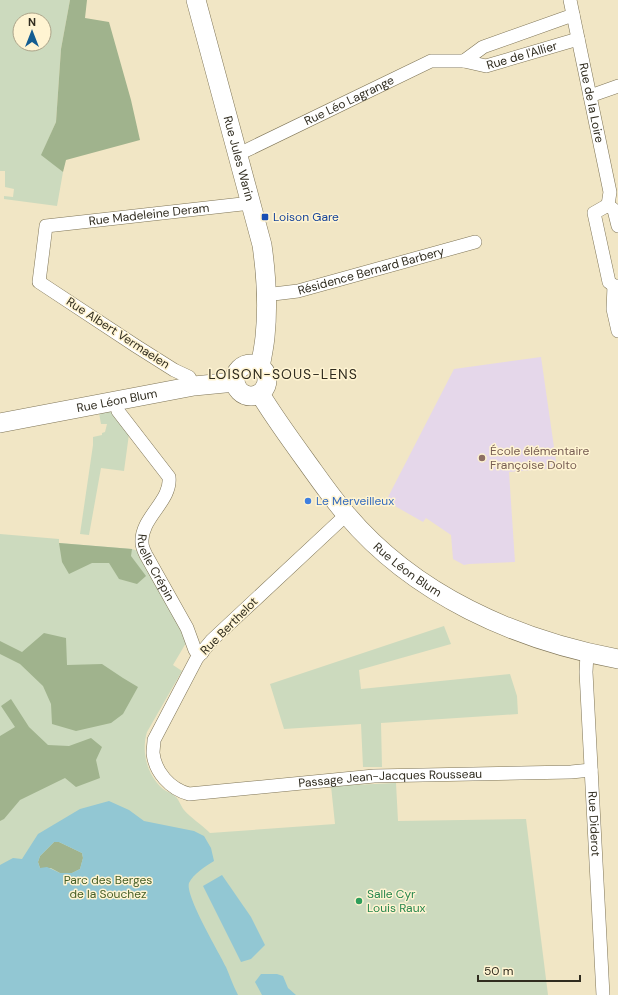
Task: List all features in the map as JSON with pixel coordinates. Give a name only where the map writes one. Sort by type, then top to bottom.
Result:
[{"type":"street","name":"Rue Jules Warin","points":[[196,0],[252,203],[262,245],[266,295],[265,337],[260,367]]},
{"type":"street","name":"Rue de la Loire","points":[[570,0],[610,192],[608,205],[614,210],[618,226]]},
{"type":"street","name":"Rue de l'Allier","points":[[464,61],[483,47],[573,15]]},
{"type":"street","name":"Rue de l'Allier","points":[[464,61],[486,66],[578,39]]},
{"type":"street","name":"Rue Léo Lagrange","points":[[238,153],[245,151],[431,61],[464,61]]},
{"type":"street","points":[[590,96],[618,86]]},
{"type":"street","name":"Rue Madeleine Deram","points":[[39,282],[46,226],[252,203]]},
{"type":"street","points":[[608,205],[594,213],[609,282],[616,286],[613,309],[618,331]]},
{"type":"street","name":"Résidence Bernard Barbery","points":[[266,295],[298,291],[475,242]]},
{"type":"street","name":"Rue Albert Vermaelen","points":[[39,282],[142,350],[190,378],[194,386]]},
{"type":"street","points":[[253,364],[260,367],[267,378],[267,384],[264,390],[260,394],[252,397],[244,395],[238,390],[235,382],[236,375],[240,369],[246,365],[253,364]]},
{"type":"street","name":"Rue Léon Blum","points":[[0,423],[194,386],[235,382]]},
{"type":"street","name":"Rue Léon Blum","points":[[260,394],[273,416],[346,515],[388,556],[415,576],[452,600],[499,625],[528,636],[587,654],[618,659]]},
{"type":"street","name":"Ruelle Crépin","points":[[116,400],[118,411],[169,477],[169,487],[143,531],[142,544],[146,555],[187,628],[195,650],[202,653]]},
{"type":"street","name":"Rue Berthelot","points":[[189,794],[179,791],[169,783],[157,768],[153,752],[154,740],[197,658],[212,640],[346,515]]},
{"type":"street","name":"Rue Diderot","points":[[587,654],[586,672],[603,995]]},
{"type":"street","name":"Passage Jean-Jacques Rousseau","points":[[189,794],[374,776],[571,772],[591,770]]},
{"type":"shaded area","name":"École élémentaire Françoise Dolto","points":[[541,357],[557,468],[509,472],[515,562],[464,565],[453,559],[451,535],[426,518],[423,522],[386,501],[454,369]]},
{"type":"green space","points":[[0,0],[70,0],[61,49],[56,122],[42,154],[63,172],[57,206],[4,199],[4,196],[13,197],[14,189],[5,187],[5,171],[0,171]]},
{"type":"green space","points":[[70,0],[87,0],[85,18],[109,22],[131,100],[140,140],[66,160],[63,172],[41,155],[56,122],[61,49]]},
{"type":"green space","points":[[110,411],[129,434],[124,471],[101,468],[89,535],[80,534],[93,437],[102,435],[102,433],[105,432],[107,424],[101,424],[99,413]]},
{"type":"green space","name":"Parc des Berges de la Souchez","points":[[0,534],[59,539],[59,543],[132,549],[138,551],[182,629],[186,643],[173,665],[182,671],[147,732],[145,740],[145,755],[147,763],[149,770],[157,783],[163,789],[173,794],[187,813],[210,833],[335,824],[331,786],[396,783],[398,821],[526,819],[548,995],[0,995]]},
{"type":"green space","points":[[59,543],[132,549],[131,556],[146,576],[137,584],[119,579],[109,563],[92,563],[69,574],[62,562]]},
{"type":"green space","points":[[444,626],[451,644],[359,670],[361,689],[510,674],[517,696],[518,714],[381,723],[382,767],[363,767],[361,724],[284,729],[270,684]]},
{"type":"green space","points":[[44,633],[66,638],[67,665],[102,664],[138,687],[123,714],[111,723],[76,731],[52,724],[51,704],[43,686],[20,664],[0,654],[0,641],[22,652]]},
{"type":"green space","points":[[11,699],[29,727],[48,745],[69,746],[91,738],[102,747],[96,760],[100,778],[76,787],[65,778],[20,800],[4,819],[0,821],[0,736],[15,727],[1,706]]},
{"type":"green space","points":[[54,842],[59,842],[82,853],[83,858],[80,869],[72,873],[60,873],[51,868],[40,868],[38,862],[40,856]]},
{"type":"water","points":[[109,801],[129,810],[144,821],[194,831],[204,836],[211,848],[214,861],[193,876],[189,883],[189,890],[203,924],[226,967],[238,995],[0,995],[0,865],[13,858],[22,859],[38,834],[80,809]],"holes":[[[54,842],[59,842],[82,853],[83,858],[80,869],[72,873],[60,873],[47,867],[40,868],[38,862],[40,856]]]},
{"type":"water","points":[[222,875],[251,917],[265,945],[251,959],[241,962],[203,886]]},
{"type":"water","points":[[261,974],[277,974],[283,976],[288,988],[296,995],[262,995],[255,982]]},
{"type":"place","name":"Loison Gare","points":[[265,217]]},
{"type":"place","name":"École élémentaire Françoise Dolto","points":[[482,458]]},
{"type":"place","name":"Le Merveilleux","points":[[308,501]]},
{"type":"place","name":"Salle Cyr Louis Raux","points":[[359,901]]},
{"type":"district","name":"LOISON-SOUS-LENS","points":[[283,374]]}]
